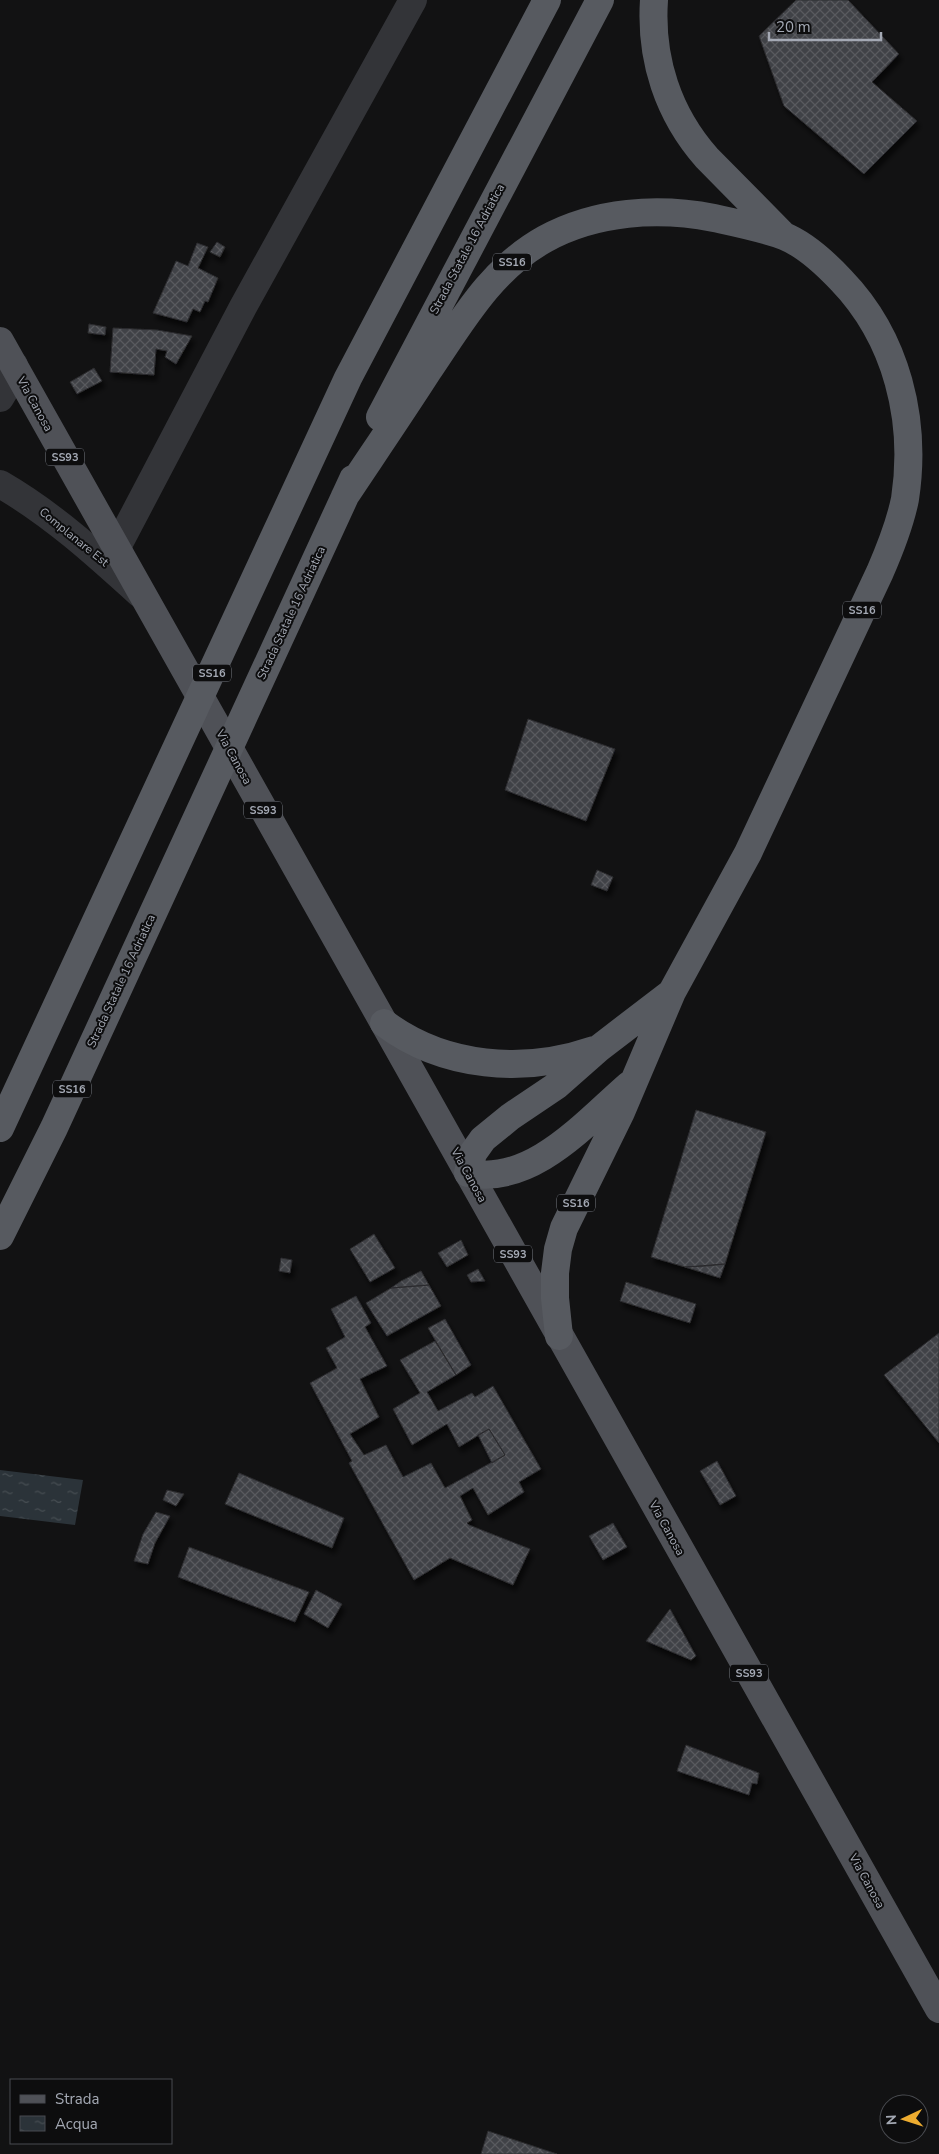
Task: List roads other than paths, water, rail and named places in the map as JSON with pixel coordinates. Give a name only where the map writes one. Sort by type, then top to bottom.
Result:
[{"type":"highway","name":"SS16","points":[[0,1128],[348,378],[547,0]]},
{"type":"highway","name":"Strada Statale 16 Adriatica","points":[[0,1236],[54,1128],[382,414],[600,0]]},
{"type":"highway","name":"SS16","points":[[559,1336],[555,1286],[556,1261],[561,1238],[569,1217],[606,1145],[636,1080],[672,992],[723,901],[772,804],[888,555],[904,501],[908,463],[907,421],[899,380],[884,343],[865,309],[844,282],[821,260],[785,237],[707,158],[685,130],[663,85],[654,35],[654,0]]},
{"type":"highway","name":"SS16","points":[[345,496],[481,293],[509,264],[545,239],[566,229],[594,220],[639,212],[663,212],[702,216],[785,237]]},
{"type":"highway","name":"SS16","points":[[636,1080],[564,1142],[537,1159],[523,1166],[498,1174],[468,1173],[472,1154],[483,1139],[556,1086],[598,1049],[672,992]]},
{"type":"highway","name":"SS16","points":[[384,1023],[411,1040],[435,1051],[474,1061],[512,1064],[540,1063],[564,1059],[598,1049]]},
{"type":"highway","name":"SS16","points":[[0,1107],[46,1030]]},
{"type":"main road","name":"Via Canosa","points":[[0,341],[7,364],[116,549],[939,2010]]},
{"type":"street","points":[[116,549],[243,308],[413,0]]},
{"type":"street","points":[[0,398],[6,388],[7,364]]},
{"type":"street","name":"Complanare Est","points":[[0,484],[22,497],[70,532],[143,597]]},
{"type":"water","points":[[0,1470],[83,1480],[75,1525],[0,1516]]}]
